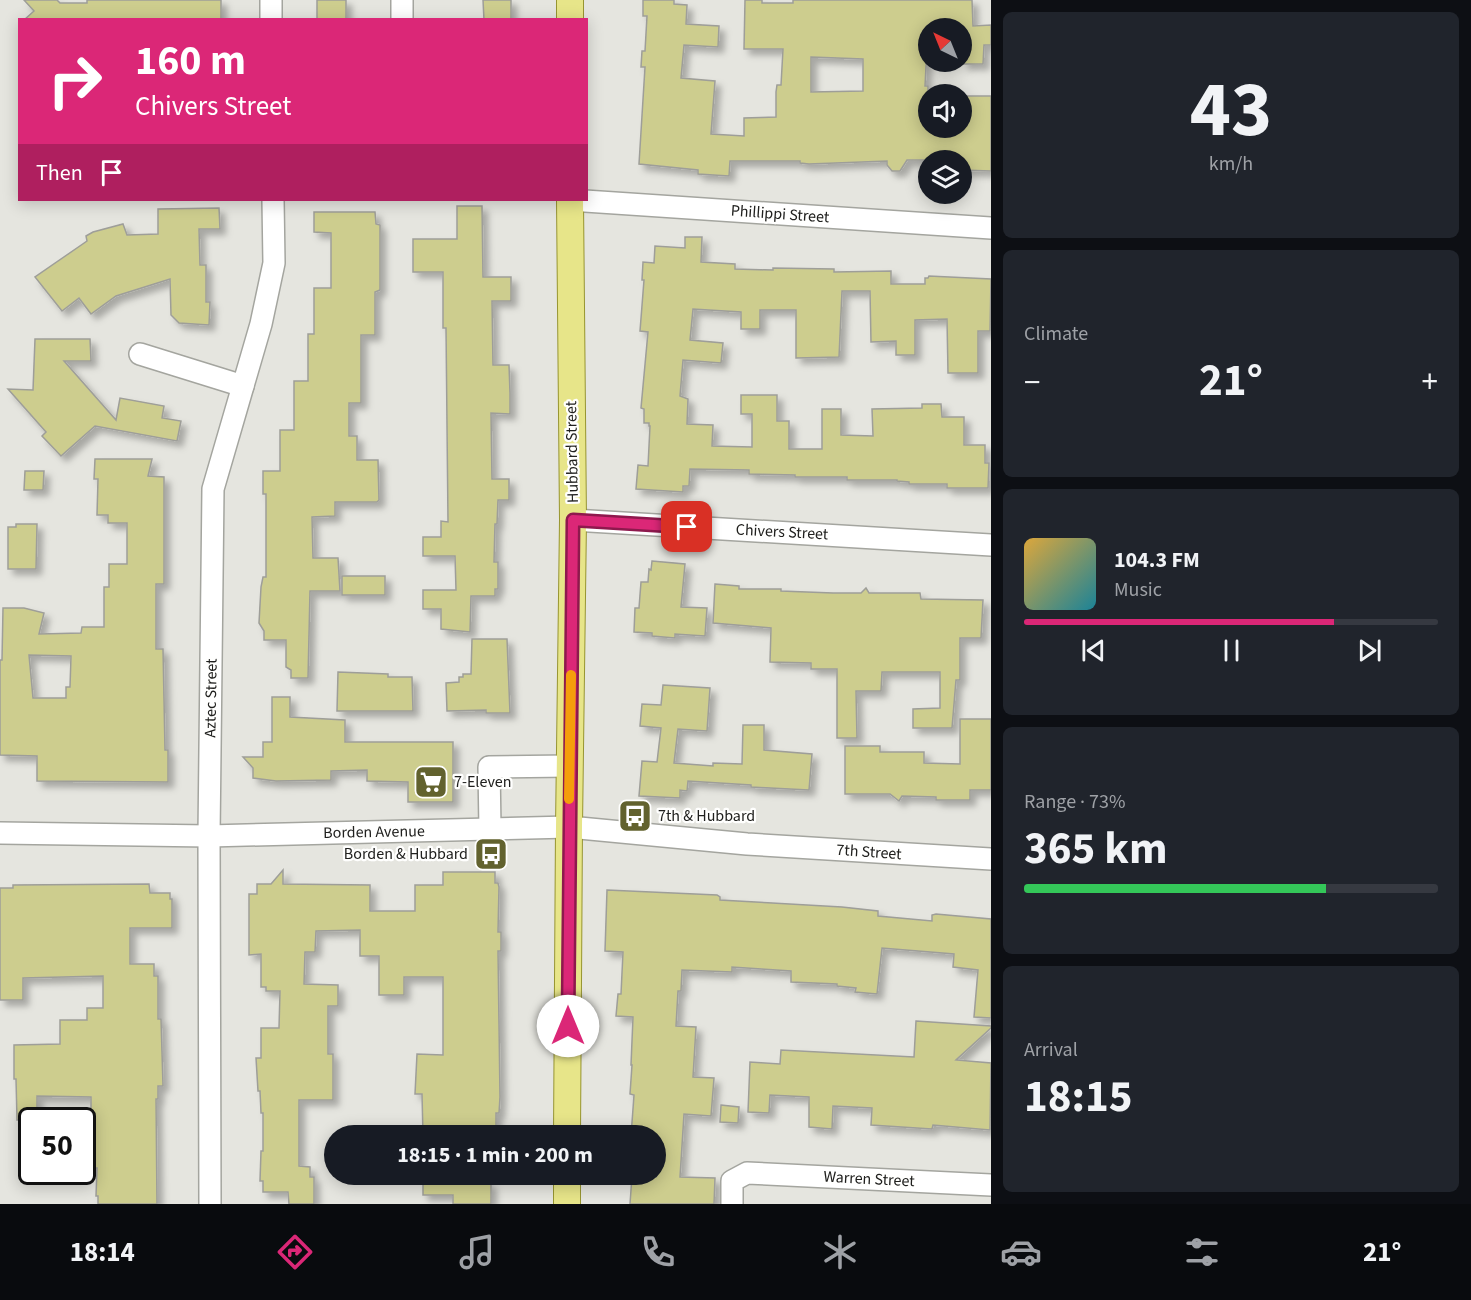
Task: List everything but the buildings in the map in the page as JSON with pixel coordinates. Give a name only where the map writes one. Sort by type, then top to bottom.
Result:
[{"type":"main road","points":[[570,0],[570,18]]},
{"type":"main road","name":"Hubbard Street","points":[[567,1125],[573,520],[570,201]]},
{"type":"main road","points":[[567,1185],[567,1204]]},
{"type":"street","points":[[271,0],[271,18]]},
{"type":"street","points":[[402,0],[402,18]]},
{"type":"street","name":"Aztec Street","points":[[210,1204],[209,836],[213,489],[261,324],[274,263],[273,201]]},
{"type":"street","name":"Phillippi Street","points":[[585,201],[991,228]]},
{"type":"street","points":[[140,354],[243,386]]},
{"type":"street","name":"Chivers Street","points":[[573,520],[991,545]]},
{"type":"street","points":[[490,829],[489,767],[570,766]]},
{"type":"street","name":"Borden Avenue","points":[[0,833],[209,836],[569,827],[747,844]]},
{"type":"street","name":"7th Street","points":[[747,844],[991,859]]},
{"type":"street","name":"Warren Street","points":[[732,1204],[732,1181],[747,1173],[991,1185]]},
{"type":"slow traffic","points":[[569,799],[571,675]]},
{"type":"place","name":"7-Eleven","points":[[431,782]]},
{"type":"place","name":"7th & Hubbard","points":[[635,816]]},
{"type":"place","name":"Borden & Hubbard","points":[[491,854]]},
{"type":"route","points":[[568,1026],[573,520],[687,527]]}]
